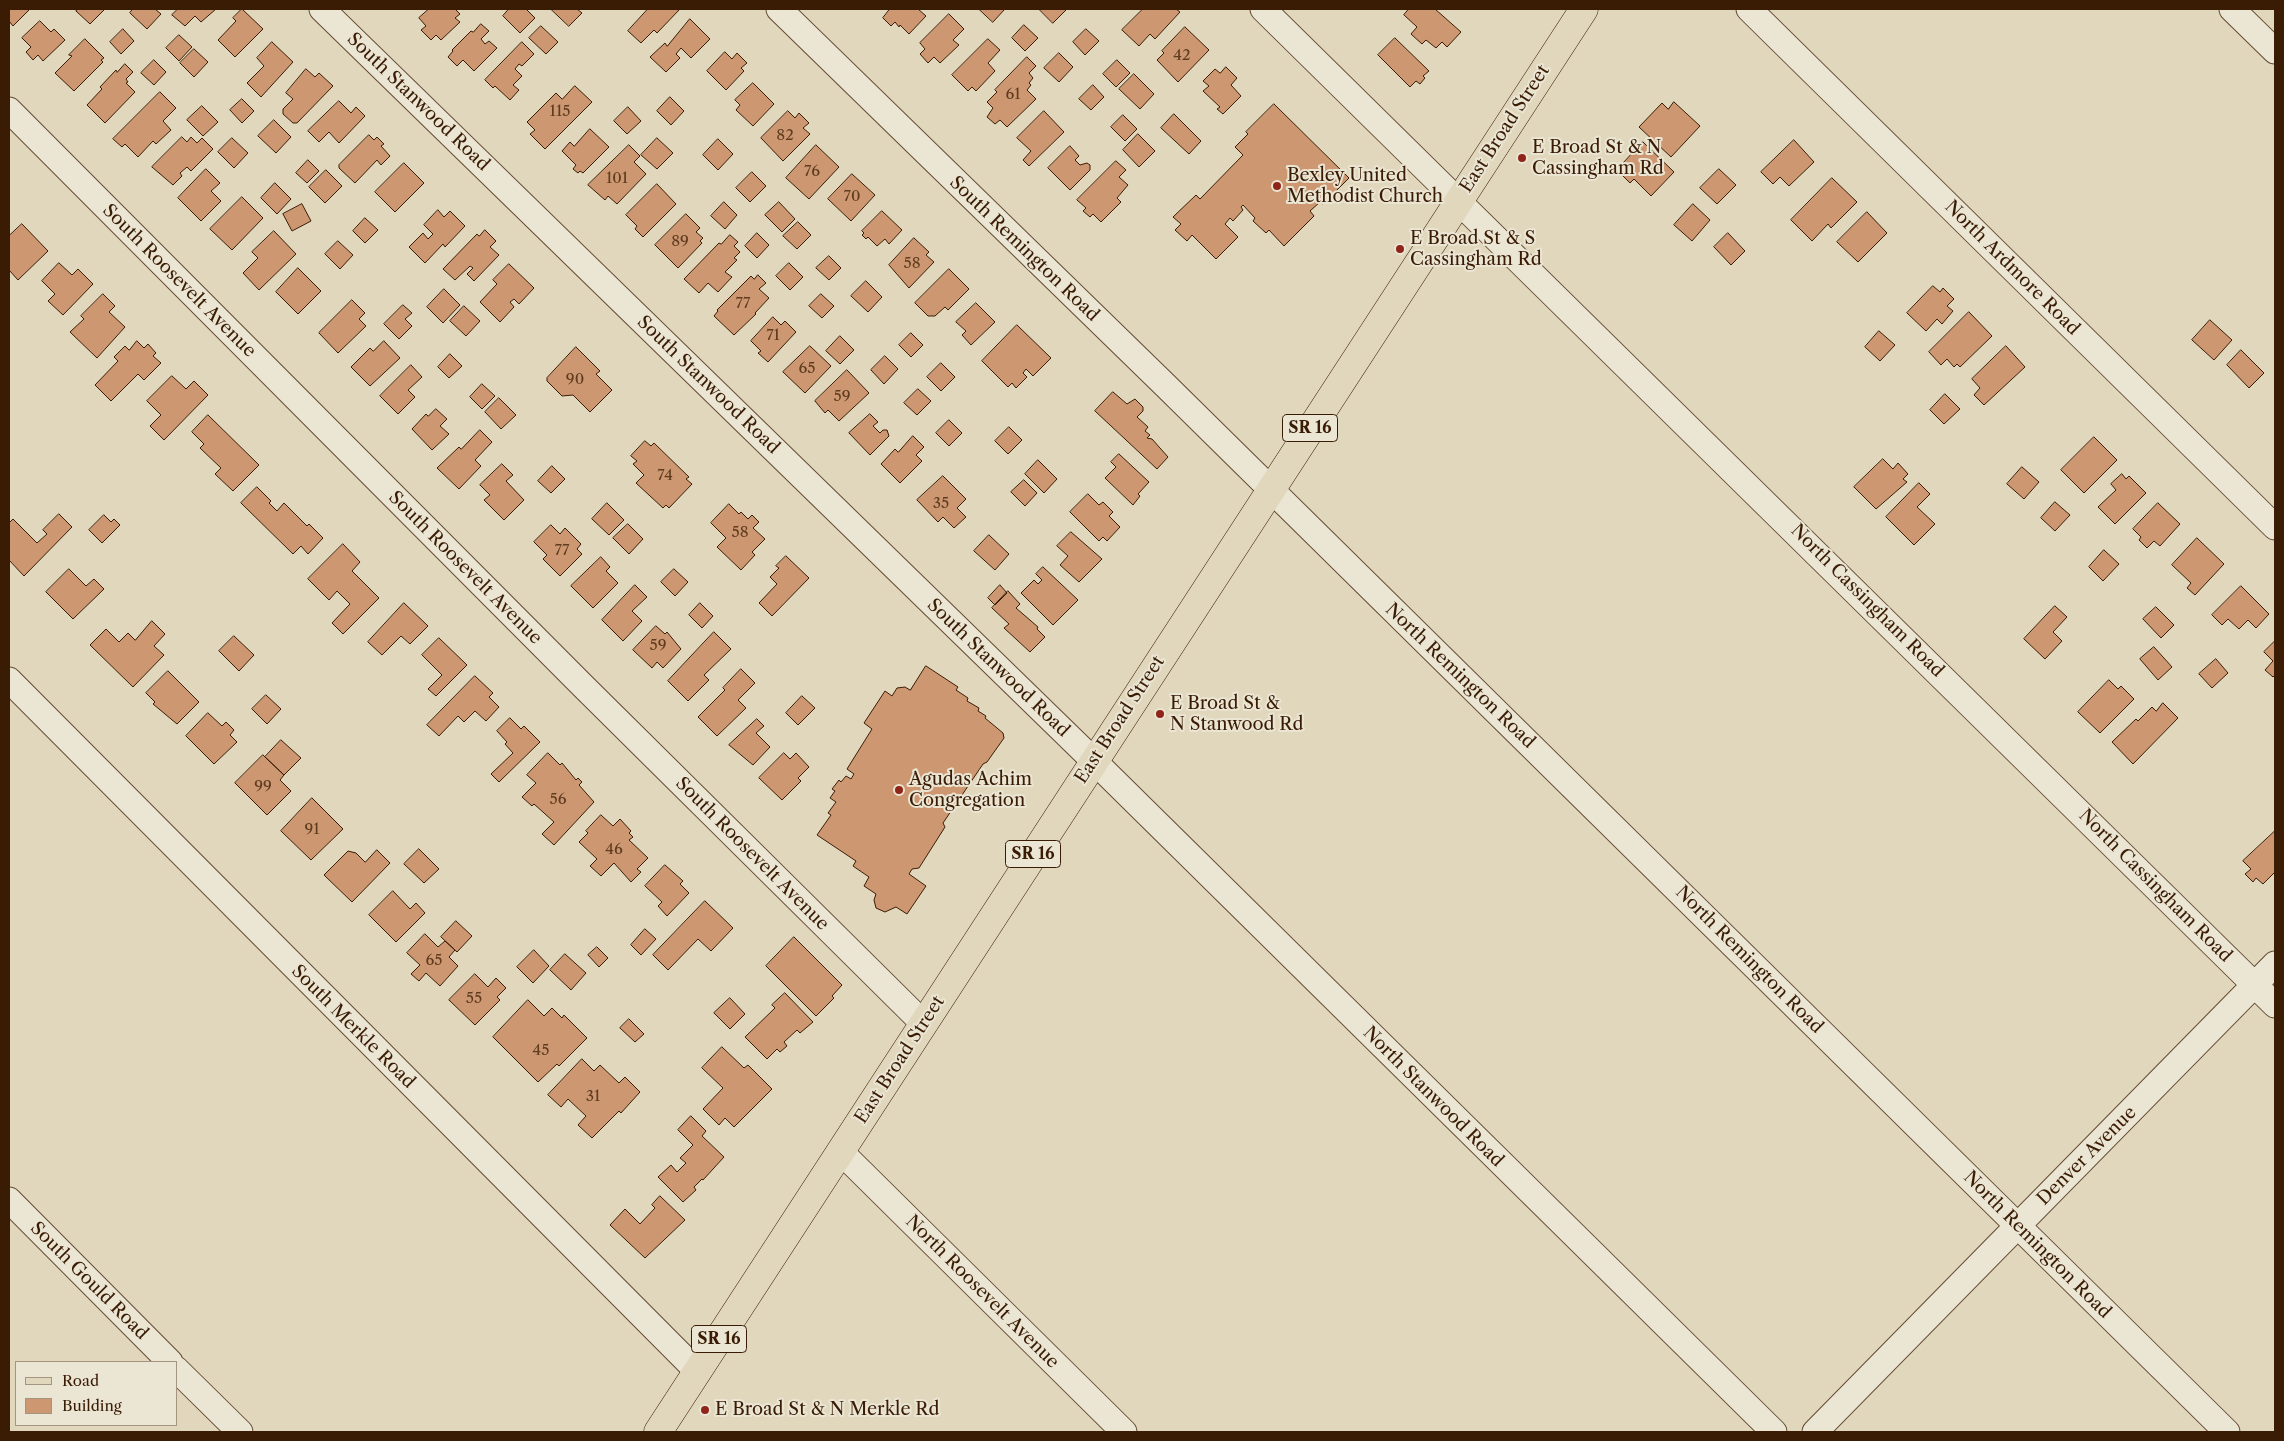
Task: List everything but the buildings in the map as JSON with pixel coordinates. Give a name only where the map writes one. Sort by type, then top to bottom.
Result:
[{"type":"main road","name":"East Broad Street","points":[[658,1432],[1584,9]]},
{"type":"street","name":"South Stanwood Road","points":[[322,9],[1094,761]]},
{"type":"street","name":"South Remington Road","points":[[779,9],[1166,385],[1270,490]]},
{"type":"street","name":"North Cassingham Road","points":[[1263,9],[1459,199],[2275,1004]]},
{"type":"street","name":"North Ardmore Road","points":[[1750,9],[2275,527]]},
{"type":"street","points":[[2232,9],[2275,52]]},
{"type":"street","name":"South Roosevelt Avenue","points":[[9,110],[923,1024]]},
{"type":"street","name":"North Remington Road","points":[[1270,490],[2227,1432]]},
{"type":"street","name":"South Merkle Road","points":[[9,680],[698,1372]]},
{"type":"street","name":"North Stanwood Road","points":[[1094,761],[1774,1432]]},
{"type":"street","name":"Denver Avenue","points":[[1815,1432],[2275,964]]},
{"type":"street","name":"North Roosevelt Avenue","points":[[841,1152],[1124,1432]]},
{"type":"street","name":"South Gould Road","points":[[9,1200],[169,1361]]},
{"type":"street","points":[[178,1371],[240,1432]]},
{"type":"place","name":"E Broad St & N Cassingham Rd","points":[[1522,158]]},
{"type":"place","name":"Bexley United Methodist Church","points":[[1277,186]]},
{"type":"place","name":"E Broad St & S Cassingham Rd","points":[[1400,249]]},
{"type":"place","name":"E Broad St & N Stanwood Rd","points":[[1160,714]]},
{"type":"place","name":"Agudas Achim Congregation","points":[[899,790]]},
{"type":"place","name":"E Broad St & N Merkle Rd","points":[[705,1410]]}]
